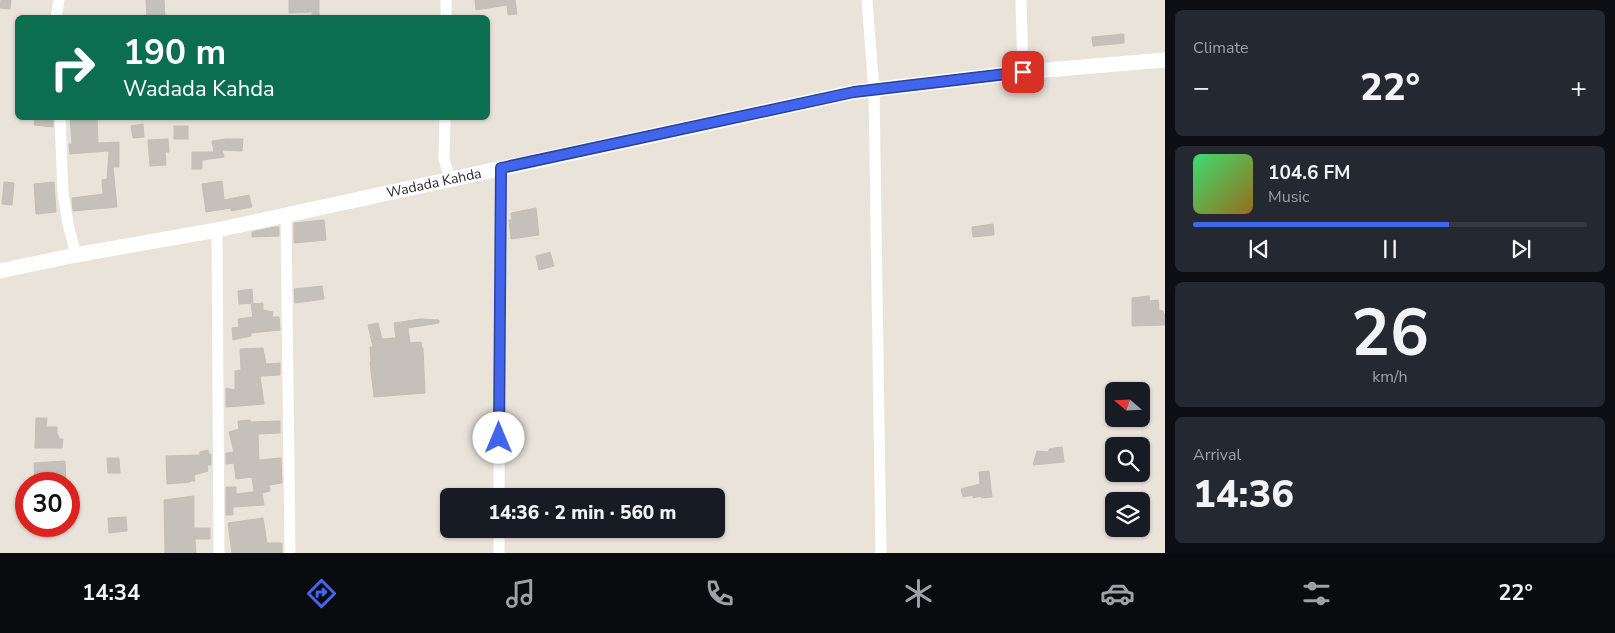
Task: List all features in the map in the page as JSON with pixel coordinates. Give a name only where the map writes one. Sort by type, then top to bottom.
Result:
[{"type":"main road","name":"Wadada Kahda","points":[[0,271],[76,255],[217,230],[854,92],[1023,72],[1165,60]]},
{"type":"street","points":[[56,15],[59,0]]},
{"type":"street","points":[[446,0],[446,15]]},
{"type":"street","points":[[867,0],[874,90],[880,553]]},
{"type":"street","points":[[1021,0],[1023,72]]},
{"type":"street","points":[[60,120],[64,193],[68,224],[76,255]]},
{"type":"street","points":[[445,120],[444,159],[450,179]]},
{"type":"street","points":[[499,488],[501,168]]},
{"type":"street","points":[[286,215],[290,553]]},
{"type":"street","points":[[217,230],[219,553]]},
{"type":"street","points":[[499,538],[499,553]]},
{"type":"building","points":[[1,0],[11,0],[10,9],[0,8]]},
{"type":"building","points":[[146,0],[164,0],[165,15],[147,15]]},
{"type":"building","points":[[289,0],[319,0],[319,15],[312,15],[312,12],[289,13]]},
{"type":"building","points":[[475,0],[515,0],[517,14],[508,15],[507,5],[476,10]]},
{"type":"building","points":[[1124,34],[1124,43],[1093,46],[1092,37]]},
{"type":"building","points":[[35,120],[53,120],[53,127],[34,125]]},
{"type":"building","points":[[70,120],[97,120],[98,143],[119,142],[119,167],[113,167],[117,207],[73,211],[72,198],[103,194],[102,180],[107,179],[109,152],[70,154],[69,144],[72,144]]},
{"type":"building","points":[[143,124],[144,137],[133,138],[131,126]]},
{"type":"building","points":[[174,126],[188,126],[188,139],[174,139]]},
{"type":"building","points":[[168,139],[169,152],[165,152],[166,165],[150,166],[148,140]]},
{"type":"building","points":[[243,139],[242,151],[222,150],[224,157],[202,160],[202,169],[192,169],[192,152],[214,152],[212,141]]},
{"type":"building","points":[[222,181],[224,200],[249,195],[252,207],[231,211],[231,208],[206,212],[202,184]]},
{"type":"building","points":[[4,182],[14,183],[12,205],[2,204]]},
{"type":"building","points":[[54,182],[56,212],[36,214],[34,184]]},
{"type":"building","points":[[536,208],[539,235],[511,239],[509,220],[512,220],[511,213]]},
{"type":"building","points":[[324,220],[326,240],[294,243],[294,223]]},
{"type":"building","points":[[993,224],[994,235],[973,237],[972,227]]},
{"type":"building","points":[[279,227],[279,236],[252,237],[252,232]]},
{"type":"building","points":[[550,252],[554,266],[539,270],[536,256]]},
{"type":"building","points":[[322,286],[324,299],[295,303],[294,289]]},
{"type":"building","points":[[252,289],[253,303],[239,304],[238,291]]},
{"type":"building","points":[[1149,296],[1150,301],[1158,300],[1159,310],[1163,311],[1165,317],[1165,325],[1132,326],[1132,298]]},
{"type":"building","points":[[263,303],[263,310],[273,312],[272,317],[279,317],[280,330],[251,333],[251,336],[233,340],[232,328],[239,327],[238,319],[253,317],[251,304]]},
{"type":"building","points":[[420,319],[439,320],[439,323],[408,328],[410,343],[421,342],[423,348],[425,393],[374,397],[370,362],[370,347],[373,347],[368,325],[378,323],[382,339],[396,338],[394,323]]},
{"type":"building","points":[[263,348],[266,364],[280,363],[280,375],[260,376],[264,404],[226,407],[226,388],[235,390],[235,371],[241,370],[240,349]]},
{"type":"building","points":[[36,418],[47,418],[46,427],[57,427],[59,439],[63,439],[62,448],[35,448]]},
{"type":"building","points":[[250,420],[251,422],[280,421],[280,433],[258,434],[259,460],[281,458],[282,483],[269,485],[270,491],[262,493],[264,505],[233,507],[233,515],[226,515],[226,487],[236,487],[236,494],[254,492],[252,477],[236,479],[234,463],[226,464],[226,453],[234,452],[229,432],[239,429],[238,421]]},
{"type":"building","points":[[1062,447],[1064,462],[1033,465],[1037,451],[1049,452],[1049,449]]},
{"type":"building","points":[[208,450],[209,454],[211,454],[211,465],[207,465],[208,471],[194,475],[195,481],[167,484],[166,456],[200,455],[200,452]]},
{"type":"building","points":[[107,458],[119,458],[120,473],[108,473]]},
{"type":"building","points":[[65,461],[65,472],[34,472],[34,463]]},
{"type":"building","points":[[989,471],[992,497],[981,498],[981,496],[973,498],[973,495],[963,497],[961,489],[980,484],[979,472]]},
{"type":"building","points":[[194,496],[194,528],[210,528],[210,539],[195,539],[196,553],[165,553],[164,500]]},
{"type":"building","points":[[126,517],[127,531],[109,533],[108,518]]},
{"type":"building","points":[[263,518],[267,543],[282,543],[282,553],[232,553],[228,523]]},
{"type":"route","points":[[499,438],[501,168],[854,92],[1023,72]]}]
